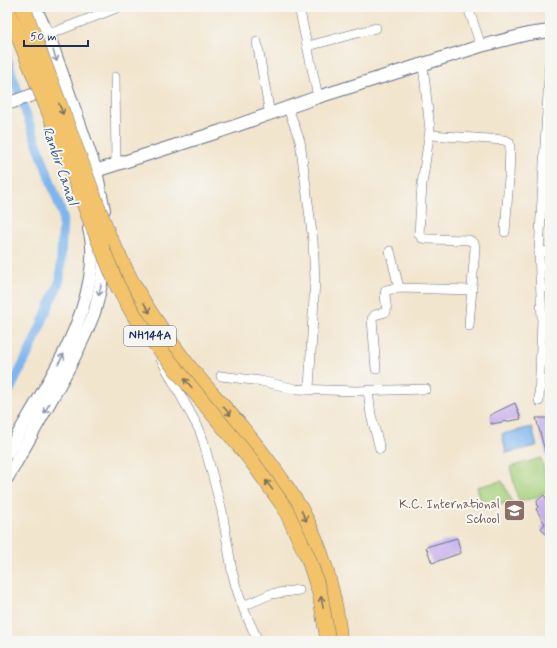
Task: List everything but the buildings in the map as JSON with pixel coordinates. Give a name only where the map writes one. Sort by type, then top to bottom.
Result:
[{"type":"highway","name":"NH144A","points":[[23,7],[109,237],[125,270],[149,311],[184,360],[266,458],[287,487],[301,510],[322,559],[334,605],[340,641]]},
{"type":"highway","name":"NH144A","points":[[7,8],[66,154],[88,217],[118,287],[137,320],[152,340],[251,460],[285,508],[301,542],[314,577],[323,608],[328,641]]},
{"type":"street","points":[[7,478],[79,348],[94,311],[102,283],[104,262],[106,222],[96,171],[47,35],[35,7]]},
{"type":"street","points":[[47,35],[119,7]]},
{"type":"street","points":[[300,7],[318,97]]},
{"type":"street","points":[[468,7],[481,46]]},
{"type":"street","points":[[7,27],[33,94],[104,262],[150,340],[199,429],[207,452],[222,511],[232,571],[243,606],[258,641]]},
{"type":"street","points":[[308,46],[376,28]]},
{"type":"street","points":[[69,178],[96,171],[270,115],[318,97],[481,46],[528,34],[550,31]]},
{"type":"street","points":[[257,42],[270,115]]},
{"type":"street","points":[[539,401],[546,319],[538,251],[545,202],[547,173],[550,59]]},
{"type":"street","points":[[423,65],[430,135],[422,184],[419,234],[422,238],[426,239],[469,240],[474,243],[475,248],[470,326]]},
{"type":"street","points":[[115,77],[116,164]]},
{"type":"street","points":[[9,104],[33,94]]},
{"type":"street","points":[[288,108],[300,141],[313,241],[316,279],[309,389]]},
{"type":"street","points":[[430,135],[504,140],[509,142],[509,178],[505,232]]},
{"type":"street","points":[[7,454],[60,360],[74,333],[81,315],[87,298],[93,257],[90,230]]},
{"type":"street","points":[[390,251],[399,288]]},
{"type":"street","points":[[538,251],[550,252]]},
{"type":"street","points":[[376,369],[372,318],[375,315],[384,313],[387,310],[384,294],[386,290],[399,288],[472,290]]},
{"type":"street","points":[[221,376],[260,381],[291,388],[368,390],[426,389]]},
{"type":"street","points":[[368,390],[371,415],[380,449]]},
{"type":"street","points":[[243,606],[272,594],[299,590]]},
{"type":"green space","points":[[541,458],[549,490],[536,497],[519,502],[510,467]]},
{"type":"green space","points":[[502,481],[512,502],[483,508],[477,487]]},
{"type":"water","points":[[532,427],[537,446],[506,453],[502,434]]},
{"type":"waterway","name":"Ranbir Canal","points":[[7,57],[63,216],[60,280],[32,346],[7,396]]},
{"type":"place","name":"K.C. International School","points":[[515,511]]}]
